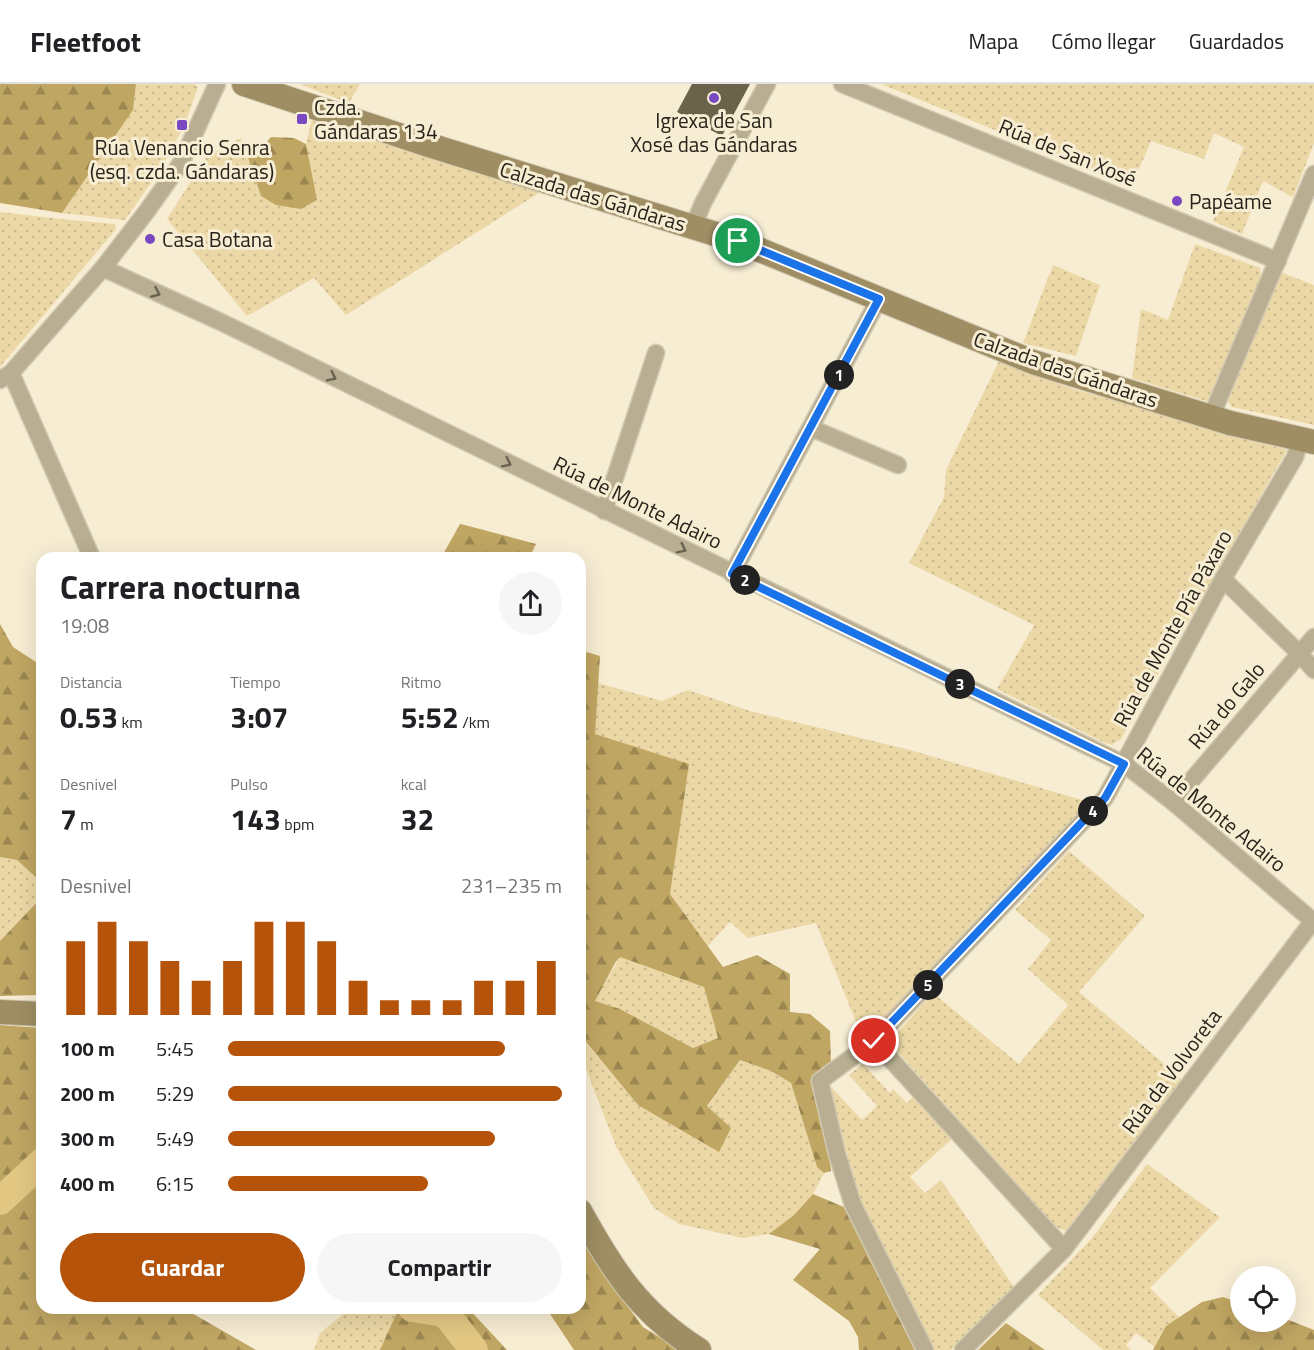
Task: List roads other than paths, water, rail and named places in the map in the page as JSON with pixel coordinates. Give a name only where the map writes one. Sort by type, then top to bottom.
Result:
[{"type":"main road","name":"Calzada das Gándaras","points":[[244,84],[429,145],[738,241],[1033,363],[1211,417],[1307,441]]},
{"type":"main road","points":[[0,1012],[36,1014]]},
{"type":"main road","points":[[586,1221],[621,1279],[644,1307],[699,1350]]},
{"type":"street","points":[[89,552],[5,376],[104,268],[147,211],[181,163],[217,84]]},
{"type":"street","points":[[693,227],[703,203],[767,84]]},
{"type":"street","name":"Rúa de San Xosé","points":[[842,84],[1278,261]]},
{"type":"street","points":[[1211,417],[1314,174]]},
{"type":"street","name":"Rúa de Monte Adairo","points":[[104,268],[1124,764],[1173,802],[1313,922]]},
{"type":"street","points":[[732,574],[879,299]]},
{"type":"street","points":[[604,511],[656,353]]},
{"type":"street","points":[[811,428],[898,465]]},
{"type":"street","name":"Rúa de Monte Pía Páxaro","points":[[924,1350],[853,1205],[837,1154],[820,1080],[874,1041],[1105,798],[1223,579],[1295,457],[1307,441]]},
{"type":"street","points":[[1223,579],[1314,670]]},
{"type":"street","name":"Rúa do Galo","points":[[1173,802],[1314,637]]},
{"type":"street","name":"Rúa da Volvoreta","points":[[963,1350],[1064,1249],[1313,922]]},
{"type":"street","points":[[874,1041],[1064,1249]]},
{"type":"waterway","points":[[586,817],[588,811]]},
{"type":"waterway","points":[[0,1201],[36,1168]]},
{"type":"waterway","points":[[446,1314],[474,1350]]},
{"type":"place","name":"Igrexa de San Xosé das Gándaras","points":[[714,98]]},
{"type":"place","name":"Czda. Gándaras 134","points":[[302,119]]},
{"type":"place","name":"Rúa Venancio Senra (esq. czda. Gándaras)","points":[[182,125]]},
{"type":"place","name":"Papéame","points":[[1177,201]]},
{"type":"place","name":"Casa Botana","points":[[150,239]]}]
